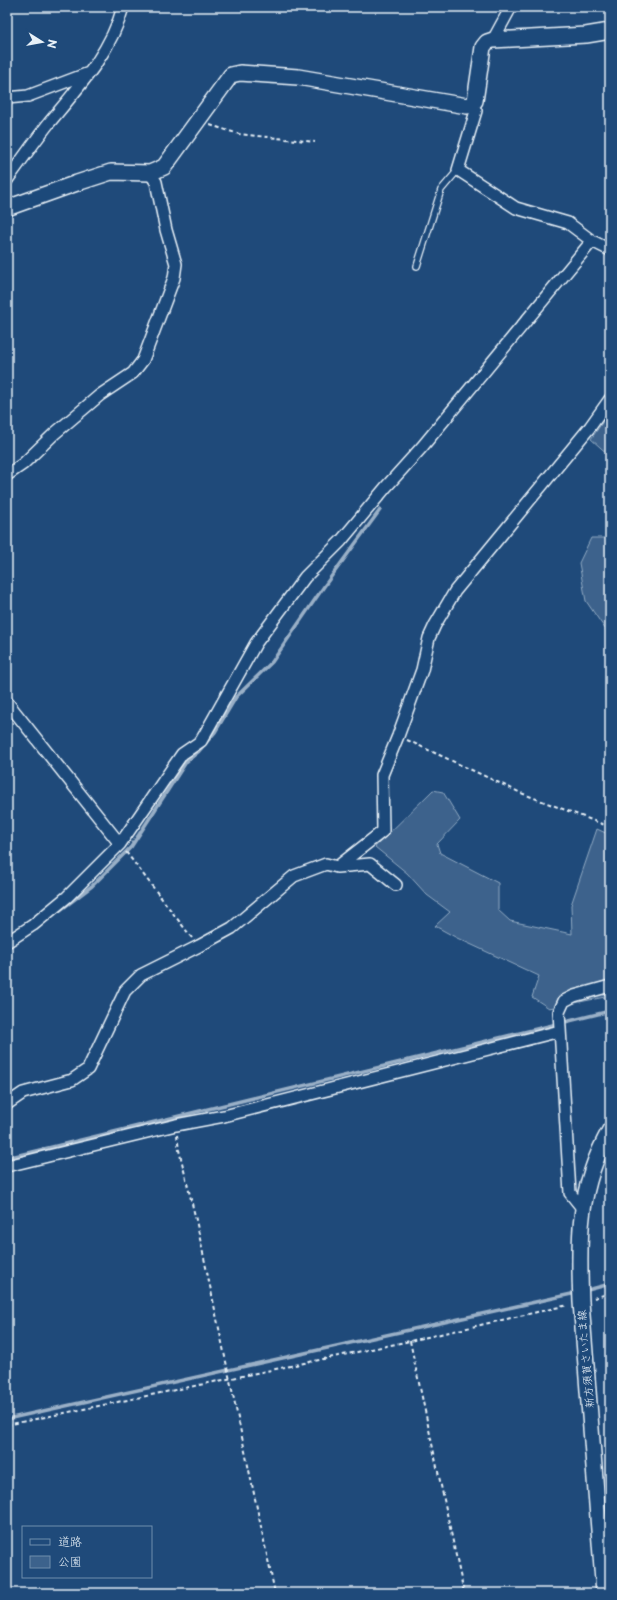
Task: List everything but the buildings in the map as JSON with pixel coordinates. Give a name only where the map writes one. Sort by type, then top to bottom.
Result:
[{"type":"street","points":[[7,180],[37,139],[90,73],[111,38],[123,7]]},
{"type":"street","points":[[493,40],[511,7]]},
{"type":"street","points":[[7,208],[111,172],[150,173],[164,167],[231,75],[240,73],[298,77],[467,106],[471,105],[475,101],[483,47],[487,42],[493,40],[586,35],[610,31]]},
{"type":"street","points":[[7,98],[28,96],[90,73]]},
{"type":"street","points":[[471,105],[476,112],[458,170],[516,208],[568,223],[592,241],[610,250]]},
{"type":"street","points":[[7,475],[23,464],[54,434],[100,395],[133,373],[143,360],[174,278],[176,264],[166,230],[156,182],[150,173]]},
{"type":"street","points":[[7,942],[33,925],[67,897],[120,844],[182,754],[201,741],[256,643],[305,577],[341,541],[592,241]]},
{"type":"street","points":[[337,867],[383,831],[382,775],[422,670],[429,638],[455,591],[590,427],[610,399]]},
{"type":"street","points":[[7,702],[120,844]]},
{"type":"street","points":[[7,1104],[24,1093],[72,1080],[88,1069],[125,991],[141,975],[232,928],[294,876],[326,864],[337,867],[370,864],[396,885]]},
{"type":"street","points":[[582,1208],[570,1193],[559,1012],[564,1001],[574,996],[610,986]]},
{"type":"street","points":[[7,1166],[176,1125],[224,1116],[560,1031]]},
{"type":"street","name":"新方須賀さいたま線","points":[[604,1593],[578,1255],[582,1208],[588,1184],[596,1159],[610,1130]]},
{"type":"lane","points":[[417,266],[441,190],[458,170]]},
{"type":"path","points":[[198,121],[239,134],[315,142]]},
{"type":"path","points":[[398,736],[481,776],[610,827]]},
{"type":"path","points":[[120,844],[199,946]]},
{"type":"path","points":[[176,1125],[179,1150],[196,1220],[275,1593]]},
{"type":"path","points":[[7,1425],[410,1341],[581,1302]]},
{"type":"path","points":[[410,1341],[464,1593]]},
{"type":"green space","points":[[610,411],[610,456],[591,439]]},
{"type":"green space","points":[[591,538],[610,538],[610,636],[586,601],[579,563]]},
{"type":"green space","points":[[433,790],[443,792],[460,820],[437,844],[440,853],[498,883],[498,910],[510,921],[572,934],[571,905],[597,829],[610,835],[610,996],[549,1008],[532,997],[539,976],[457,938],[435,926],[450,912],[427,895],[407,873],[375,847]]},
{"type":"waterway","points":[[59,911],[92,886],[131,847],[186,762],[198,752],[215,732],[236,697],[272,662],[325,585],[380,510]]},
{"type":"waterway","points":[[7,1158],[610,1011]]},
{"type":"waterway","points":[[584,1291],[610,1284]]},
{"type":"waterway","points":[[7,1419],[576,1293]]}]
